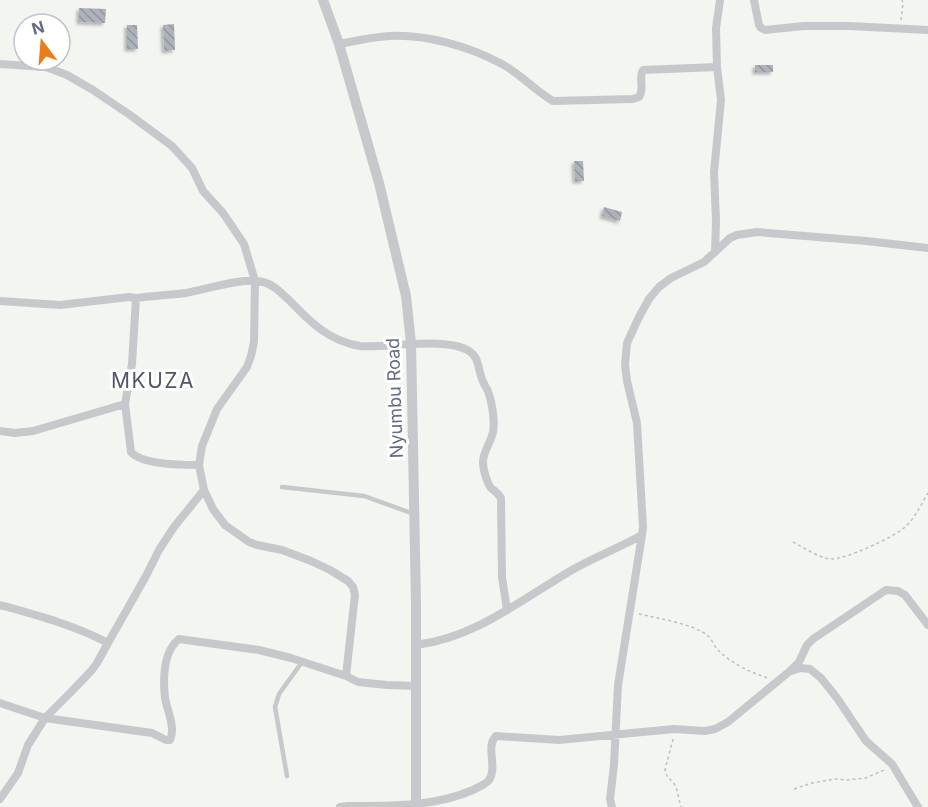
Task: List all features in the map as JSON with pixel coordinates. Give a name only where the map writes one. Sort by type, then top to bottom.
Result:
[{"type":"street","name":"Nyumbu Road","points":[[323,0],[339,44],[379,183],[406,296],[411,343],[416,806]]},
{"type":"street","points":[[716,252],[714,172],[721,100],[716,28],[720,0]]},
{"type":"street","points":[[754,0],[759,25],[765,30],[804,26],[928,30]]},
{"type":"street","points":[[339,44],[389,36],[406,36],[444,42],[500,63],[553,101],[633,99],[642,93],[641,74],[644,70],[717,68]]},
{"type":"street","points":[[0,64],[46,67],[67,75],[130,115],[172,146],[192,168],[203,191],[223,213],[244,244],[255,281],[254,342],[247,368],[213,417],[202,446],[199,465],[204,490],[213,509],[225,525],[249,542],[282,550],[312,561],[348,581],[354,587],[346,676]]},
{"type":"street","points":[[612,807],[610,799],[618,685],[643,527],[637,423],[627,381],[625,355],[627,343],[649,298],[658,287],[704,262],[730,238],[737,235],[757,232],[928,248]]},
{"type":"street","points":[[0,301],[60,305],[186,293],[255,281],[264,282],[276,288],[314,325],[338,340],[362,346],[411,343],[459,346],[468,350],[475,356],[487,389],[493,426],[483,462],[491,487],[501,498],[502,577],[507,610]]},
{"type":"street","points":[[136,298],[132,364],[125,404],[131,452],[135,457],[165,463],[199,465]]},
{"type":"street","points":[[0,431],[15,433],[33,431],[125,404]]},
{"type":"street","points":[[0,799],[18,773],[28,745],[45,718],[98,663],[164,542],[204,490]]},
{"type":"street","points":[[416,645],[462,634],[507,610],[587,561],[642,536]]},
{"type":"street","points":[[340,807],[416,806],[460,796],[487,782],[493,764],[491,743],[496,736],[558,740],[674,729],[705,731],[716,729],[728,722],[790,671],[799,662],[807,645],[813,639],[886,590],[898,591],[905,595],[928,625]]},
{"type":"street","points":[[0,605],[96,636],[108,643]]},
{"type":"street","points":[[0,703],[45,718],[152,733],[165,740],[170,740],[172,733],[165,697],[165,665],[173,644],[179,639],[259,650],[358,681],[416,686]]},
{"type":"street","points":[[790,671],[810,669],[821,678],[866,741],[892,764],[918,807]]},
{"type":"lane","points":[[282,487],[364,496],[414,514]]},
{"type":"lane","points":[[287,776],[275,707],[279,694],[302,662]]},
{"type":"path","points":[[900,28],[902,0]]},
{"type":"path","points":[[793,542],[829,560],[843,557],[884,540],[904,528],[928,493]]},
{"type":"path","points":[[629,611],[690,627],[706,634],[718,651],[749,672],[777,681]]},
{"type":"path","points":[[674,729],[665,774],[675,784],[681,807]]},
{"type":"path","points":[[794,789],[836,779],[866,778],[881,772],[892,764]]},
{"type":"building","points":[[79,8],[106,9],[105,23],[79,22]]},
{"type":"building","points":[[174,24],[175,50],[164,51],[163,25]]},
{"type":"building","points":[[127,25],[137,25],[138,49],[127,49]]},
{"type":"building","points":[[755,65],[773,65],[773,72],[755,72]]},
{"type":"building","points":[[574,161],[583,161],[584,181],[575,181]]},
{"type":"building","points":[[604,207],[622,212],[620,221],[602,216]]},
{"type":"district","name":"MKUZA","points":[[153,381]]}]
